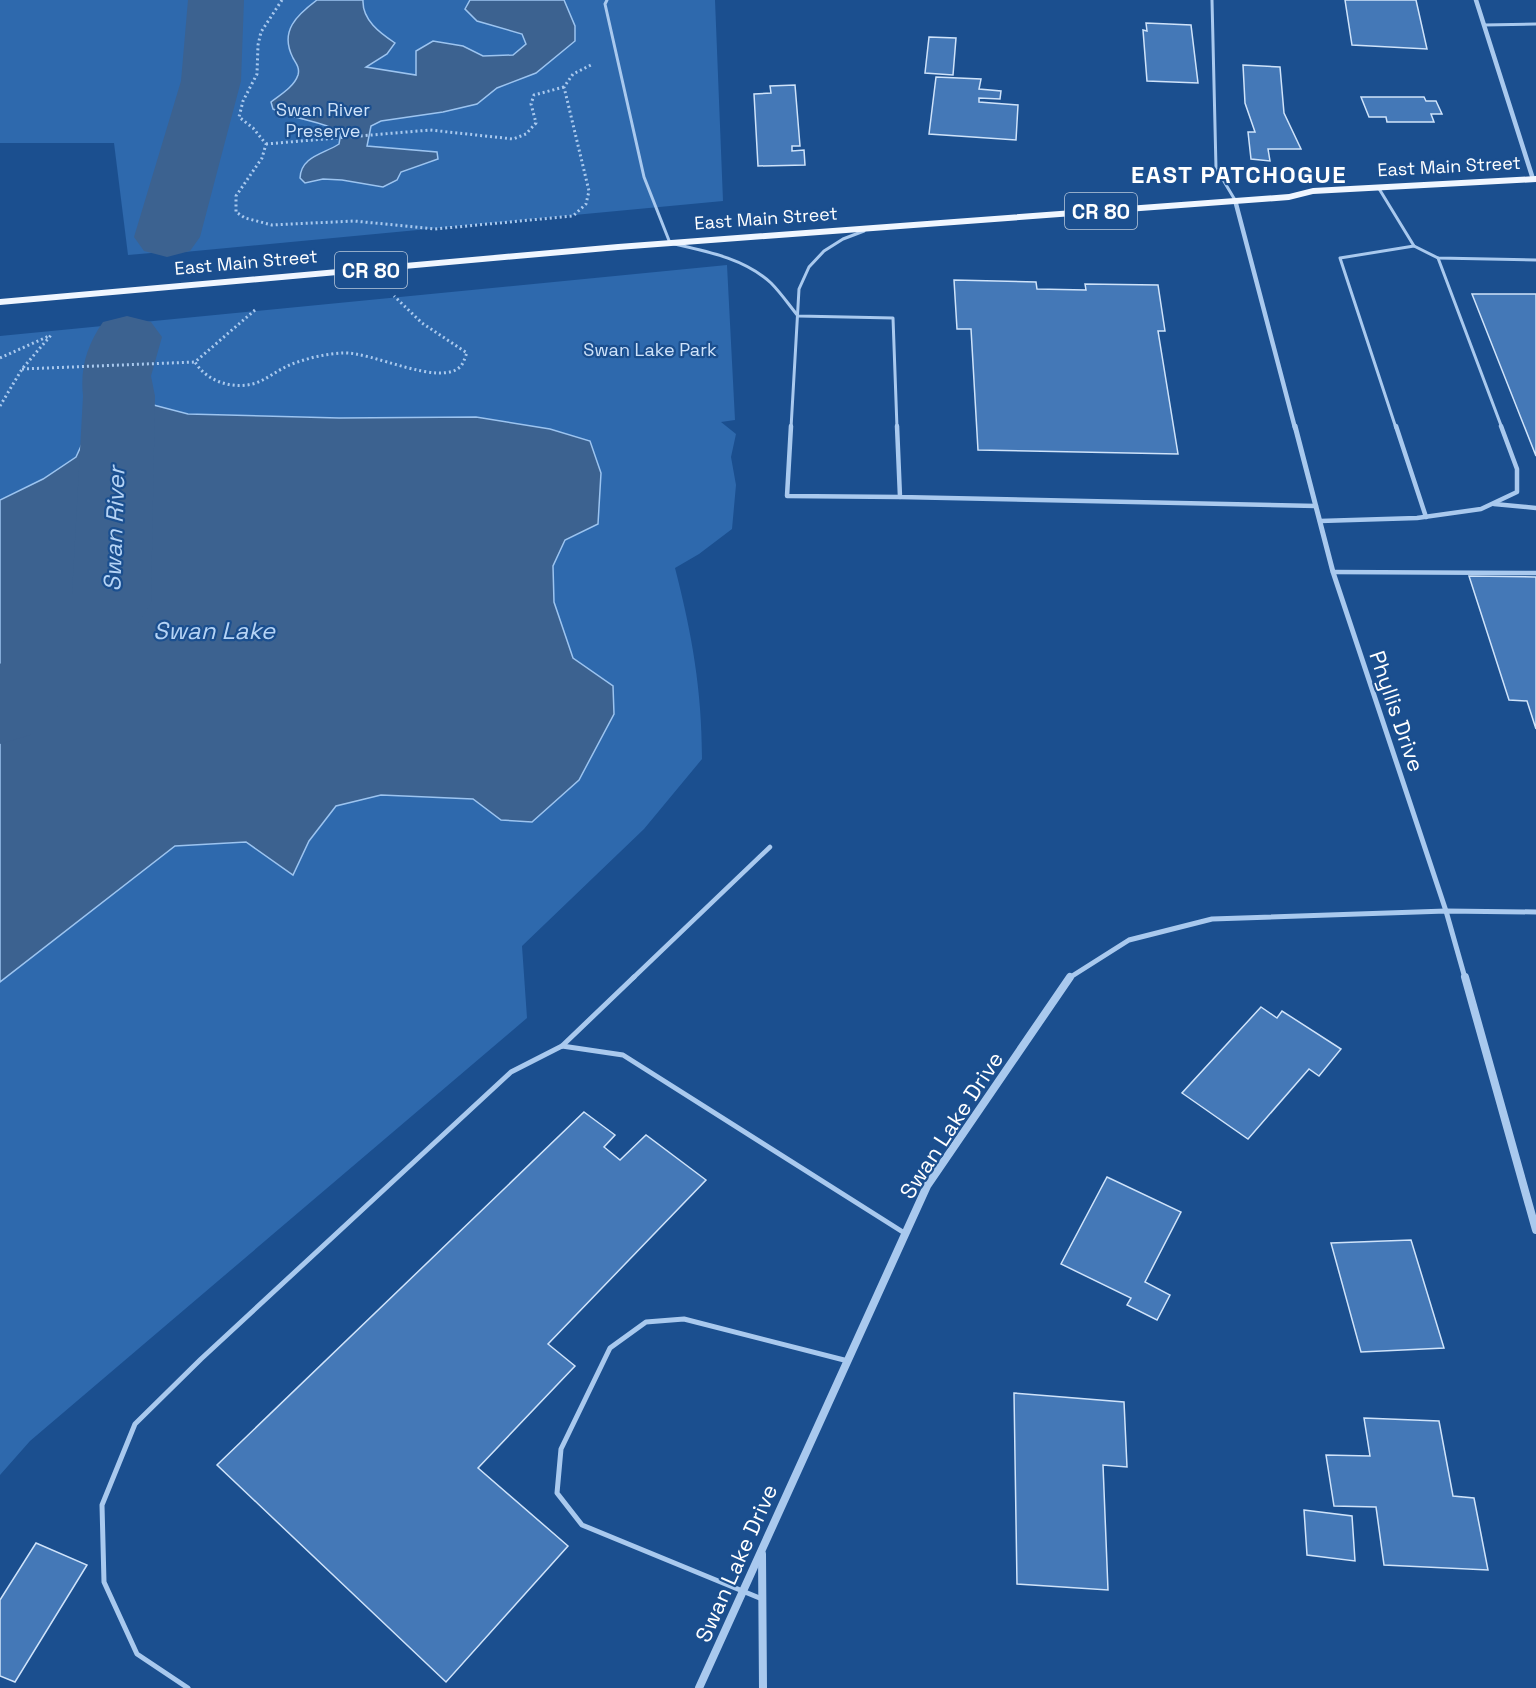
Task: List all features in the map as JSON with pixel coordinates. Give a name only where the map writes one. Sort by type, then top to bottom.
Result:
[{"type":"main road","name":"East Main Street","points":[[0,302],[670,243],[1289,196],[1313,191],[1535,179]]},
{"type":"street","points":[[1476,0],[1535,179]]},
{"type":"street","name":"Phyllis Drive","points":[[1235,200],[1333,572],[1446,911],[1536,1230]]},
{"type":"street","name":"Swan Lake Drive","points":[[699,1688],[927,1186],[1071,975],[1130,940],[1212,919],[1446,911],[1536,912]]},
{"type":"street","points":[[762,1551],[764,1688]]},
{"type":"lane","points":[[607,0],[605,4],[644,177],[670,243],[712,253],[749,268],[766,279],[798,316],[893,318],[900,497]]},
{"type":"lane","points":[[1212,0],[1216,168],[1235,200]]},
{"type":"lane","points":[[1484,25],[1536,24]]},
{"type":"lane","points":[[1378,187],[1414,246],[1438,258],[1536,260]]},
{"type":"lane","points":[[873,228],[838,241],[812,262],[799,289],[787,496],[1316,506]]},
{"type":"lane","points":[[1414,246],[1340,258],[1426,518]]},
{"type":"lane","points":[[1320,521],[1426,518],[1481,509],[1517,492],[1517,469],[1438,258]]},
{"type":"lane","points":[[1492,504],[1536,508]]},
{"type":"lane","points":[[1333,572],[1536,573]]},
{"type":"lane","points":[[188,1688],[137,1654],[104,1582],[102,1505],[135,1424],[201,1359],[511,1072],[562,1046],[770,847]]},
{"type":"lane","points":[[562,1046],[623,1054],[906,1234]]},
{"type":"lane","points":[[762,1599],[582,1525],[556,1493],[561,1449],[610,1348],[646,1322],[684,1319],[848,1361]]},
{"type":"path","points":[[266,144],[253,128],[239,117],[240,105],[255,80],[260,65],[258,46],[264,24],[282,0]]},
{"type":"path","points":[[266,144],[430,130],[513,139],[532,130],[536,123],[531,104],[534,95],[564,87],[573,74],[616,53]]},
{"type":"path","points":[[266,144],[262,158],[236,196],[236,212],[245,218],[272,225],[354,221],[435,229],[573,216],[586,204],[589,191],[564,87]]},
{"type":"path","points":[[195,362],[199,372],[213,380],[232,385],[253,384],[298,361],[343,352],[365,354],[389,363],[428,372],[449,373],[462,366],[467,353],[422,323],[393,295]]},
{"type":"path","points":[[22,369],[195,362],[256,309]]},
{"type":"path","points":[[0,357],[52,334],[22,369],[14,386],[0,406]]},
{"type":"green space","name":"Swan River Preserve","points":[[0,0],[715,0],[723,201],[174,253],[174,251],[128,255],[114,143],[0,143]]},
{"type":"green space","name":"Swan Lake Park","points":[[727,265],[735,420],[721,422],[736,434],[731,457],[736,485],[732,529],[699,554],[675,568],[695,662],[702,759],[644,829],[522,946],[527,1018],[30,1441],[0,1475],[0,982],[175,846],[246,842],[293,875],[309,841],[336,806],[381,795],[474,799],[501,820],[596,748],[614,713],[613,686],[573,658],[554,602],[553,566],[565,540],[476,417],[339,418],[188,414],[128,398],[138,392],[132,390],[95,401],[98,409],[76,457],[43,479],[0,501],[0,336]]},
{"type":"water","points":[[317,0],[363,0],[365,14],[369,20],[395,43],[387,54],[366,67],[416,75],[416,51],[433,41],[463,46],[483,56],[513,55],[526,44],[522,34],[477,21],[465,9],[470,0],[564,0],[575,26],[575,41],[536,73],[497,88],[477,104],[443,112],[381,121],[371,126],[367,146],[437,152],[438,159],[401,172],[397,180],[383,187],[323,179],[305,183],[300,178],[304,165],[314,156],[339,144],[341,132],[325,125],[281,113],[273,109],[271,102],[293,83],[298,75],[297,66],[289,48],[289,32],[297,18]]},
{"type":"water","name":"Swan Lake","points":[[119,396],[188,414],[339,418],[476,417],[550,429],[590,441],[601,473],[598,524],[565,540],[553,566],[554,602],[573,658],[613,686],[614,714],[579,780],[532,822],[501,820],[473,799],[381,795],[336,806],[309,841],[293,875],[246,842],[175,846],[0,982],[0,500],[43,479],[76,457],[98,409]]},
{"type":"building","points":[[1345,0],[1416,0],[1427,49],[1352,45]]},
{"type":"building","points":[[1146,23],[1191,25],[1198,83],[1147,81],[1143,30],[1147,31]]},
{"type":"building","points":[[929,37],[956,38],[953,75],[925,73]]},
{"type":"building","points":[[1243,65],[1280,67],[1284,113],[1301,149],[1268,149],[1270,161],[1251,159],[1248,132],[1255,132],[1245,103]]},
{"type":"building","points":[[936,77],[981,79],[979,89],[1001,91],[1000,99],[979,98],[979,102],[1018,105],[1016,140],[929,134]]},
{"type":"building","points":[[795,85],[800,146],[792,146],[792,151],[804,150],[805,165],[758,166],[754,94],[771,93],[770,86]]},
{"type":"building","points":[[1361,97],[1424,97],[1426,101],[1436,101],[1442,114],[1431,114],[1434,122],[1387,122],[1386,117],[1369,117]]},
{"type":"building","points":[[954,280],[1036,282],[1037,289],[1086,290],[1085,284],[1158,285],[1165,331],[1158,331],[1178,454],[978,450],[971,329],[957,329]]},
{"type":"building","points":[[1472,294],[1536,294],[1536,456]]},
{"type":"building","points":[[1469,576],[1536,577],[1536,729],[1527,701],[1509,700]]},
{"type":"building","points":[[1261,1007],[1277,1018],[1282,1011],[1341,1049],[1319,1076],[1309,1069],[1248,1139],[1182,1093]]},
{"type":"building","points":[[584,1112],[615,1135],[604,1147],[620,1160],[646,1135],[706,1180],[548,1344],[575,1366],[478,1468],[568,1546],[446,1682],[217,1465]]},
{"type":"building","points":[[1107,1177],[1181,1212],[1145,1282],[1170,1295],[1157,1320],[1127,1305],[1131,1298],[1061,1264]]},
{"type":"building","points":[[1411,1240],[1444,1348],[1361,1352],[1331,1243]]},
{"type":"building","points":[[1014,1393],[1124,1402],[1127,1467],[1103,1465],[1108,1590],[1017,1584]]},
{"type":"building","points":[[1364,1418],[1439,1421],[1453,1496],[1474,1498],[1488,1570],[1384,1565],[1376,1507],[1334,1506],[1326,1455],[1370,1456]]},
{"type":"building","points":[[1304,1510],[1352,1516],[1355,1561],[1307,1555]]},
{"type":"building","points":[[36,1543],[87,1565],[15,1682],[0,1676],[0,1600]]},
{"type":"waterway","name":"Swan River","points":[[167,237],[211,81],[216,0]]},
{"type":"waterway","name":"Swan River","points":[[0,714],[111,603],[119,396],[116,376],[127,337]]},
{"type":"district","name":"EAST PATCHOGUE","points":[[1239,174]]}]
